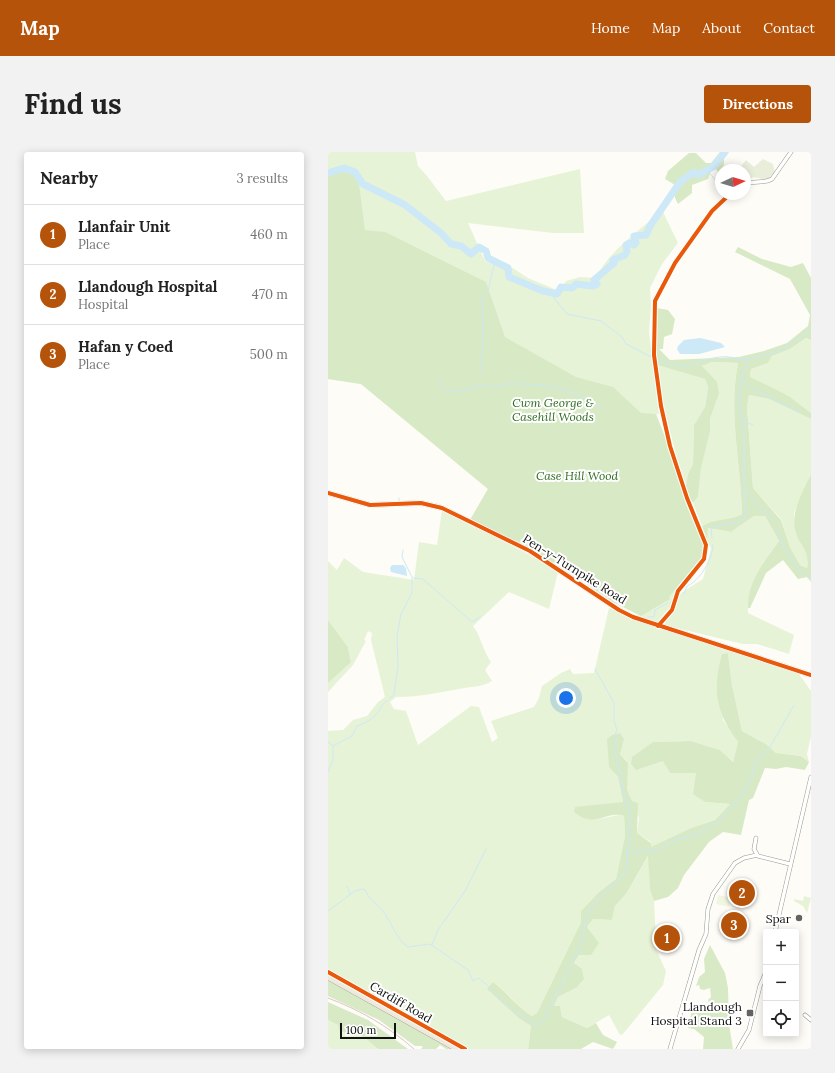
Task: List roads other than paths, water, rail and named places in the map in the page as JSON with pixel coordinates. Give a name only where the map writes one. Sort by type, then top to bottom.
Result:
[{"type":"main road","name":"Cardiff Road","points":[[328,977],[457,1049]]},
{"type":"street","points":[[751,182],[768,182],[772,179],[791,152]]},
{"type":"street","points":[[658,626],[672,610],[678,591],[704,559],[706,545],[687,498],[670,446],[661,406],[654,355],[655,301],[675,263],[712,211],[724,200]]},
{"type":"street","name":"Pen-y-Turnpike Road","points":[[328,493],[370,505],[421,503],[442,508],[530,551],[619,610],[658,626],[811,675]]},
{"type":"street","points":[[776,929],[811,777]]},
{"type":"street","points":[[756,838],[754,849],[757,855]]},
{"type":"street","points":[[670,1049],[699,950],[706,934],[708,908],[713,894],[735,863],[744,858],[757,855],[790,864]]},
{"type":"street","points":[[744,1049],[738,1048],[749,1030],[763,979]]},
{"type":"street","points":[[806,1015],[811,1020]]},
{"type":"water","points":[[700,338],[721,343],[725,347],[699,354],[680,354],[677,349],[684,340]]},
{"type":"water","points":[[392,565],[403,565],[406,568],[407,576],[391,572],[390,568]]},
{"type":"waterway","points":[[328,173],[344,168],[355,172],[363,184],[405,205],[441,233],[451,244],[461,246],[471,254],[479,247],[486,251],[488,258],[508,268],[509,277],[543,291],[557,294],[561,287],[572,288],[576,284],[593,286],[597,284],[594,280],[614,263],[613,260],[625,255],[627,251],[626,245],[630,243],[634,245],[636,243],[634,236],[646,235],[650,226],[680,182],[694,172],[698,175],[713,167],[725,152]]},
{"type":"waterway","points":[[708,171],[715,180]]},
{"type":"waterway","points":[[481,373],[483,369],[481,360],[483,343],[482,297],[488,291],[495,261]]},
{"type":"waterway","points":[[549,292],[567,314],[601,321],[622,337],[626,344],[653,358]]},
{"type":"waterway","points":[[791,344],[811,330]]},
{"type":"waterway","points":[[679,365],[685,367],[700,361],[720,357],[744,359],[764,356],[789,346]]},
{"type":"waterway","points":[[656,359],[671,365],[676,364]]},
{"type":"waterway","points":[[712,538],[711,527],[741,522],[747,514],[744,496],[744,432],[738,401],[743,372],[748,364],[744,359]]},
{"type":"waterway","points":[[439,379],[443,389],[452,392],[462,391],[476,386],[483,385],[496,387],[508,384],[556,388],[580,396],[601,408]]},
{"type":"waterway","points":[[743,380],[758,392],[799,412]]},
{"type":"waterway","points":[[743,421],[753,425]]},
{"type":"waterway","points":[[745,490],[774,522]]},
{"type":"waterway","points":[[777,529],[790,557],[798,569],[811,580]]},
{"type":"waterway","points":[[684,594],[687,586],[697,579],[705,568],[711,556],[713,545]]},
{"type":"waterway","points":[[390,698],[394,695],[398,666],[397,636],[401,614],[412,593],[412,577],[402,557],[403,550]]},
{"type":"waterway","points":[[413,578],[423,579],[472,622],[480,617]]},
{"type":"waterway","points":[[648,617],[654,617],[655,610],[668,603]]},
{"type":"waterway","points":[[328,911],[355,891],[362,889],[365,890],[370,898],[384,913],[396,934],[408,947],[430,944],[468,970],[473,981],[478,978],[485,983],[504,1004],[536,1025],[544,1020],[581,945],[586,917],[594,904],[626,872],[630,823],[629,804],[625,802],[614,744],[617,742],[615,735],[617,730],[614,721],[614,703],[595,669]]},
{"type":"waterway","points":[[328,772],[333,760],[333,746],[352,736],[357,726],[366,722],[377,714],[383,704],[387,701]]},
{"type":"waterway","points":[[628,853],[660,849],[675,840],[698,834],[717,823],[742,795],[753,774],[757,759],[769,749],[794,705]]},
{"type":"waterway","points":[[328,742],[332,745]]},
{"type":"waterway","points":[[432,945],[438,930],[465,891],[486,849]]},
{"type":"waterway","points":[[347,886],[350,894]]},
{"type":"railway","points":[[328,998],[373,1019],[414,1049]]},
{"type":"place","name":"Llandough Hospital","points":[[742,893]]},
{"type":"place","name":"Spar","points":[[799,918]]},
{"type":"place","name":"Hafan y Coed","points":[[734,925]]},
{"type":"place","name":"Llanfair Unit","points":[[667,938]]},
{"type":"place","name":"Llandough Hospital Stand 3","points":[[750,1013]]},
{"type":"park label","name":"Cwm George & Casehill Woods","points":[[553,409]]},
{"type":"park label","name":"Case Hill Wood","points":[[577,475]]}]
